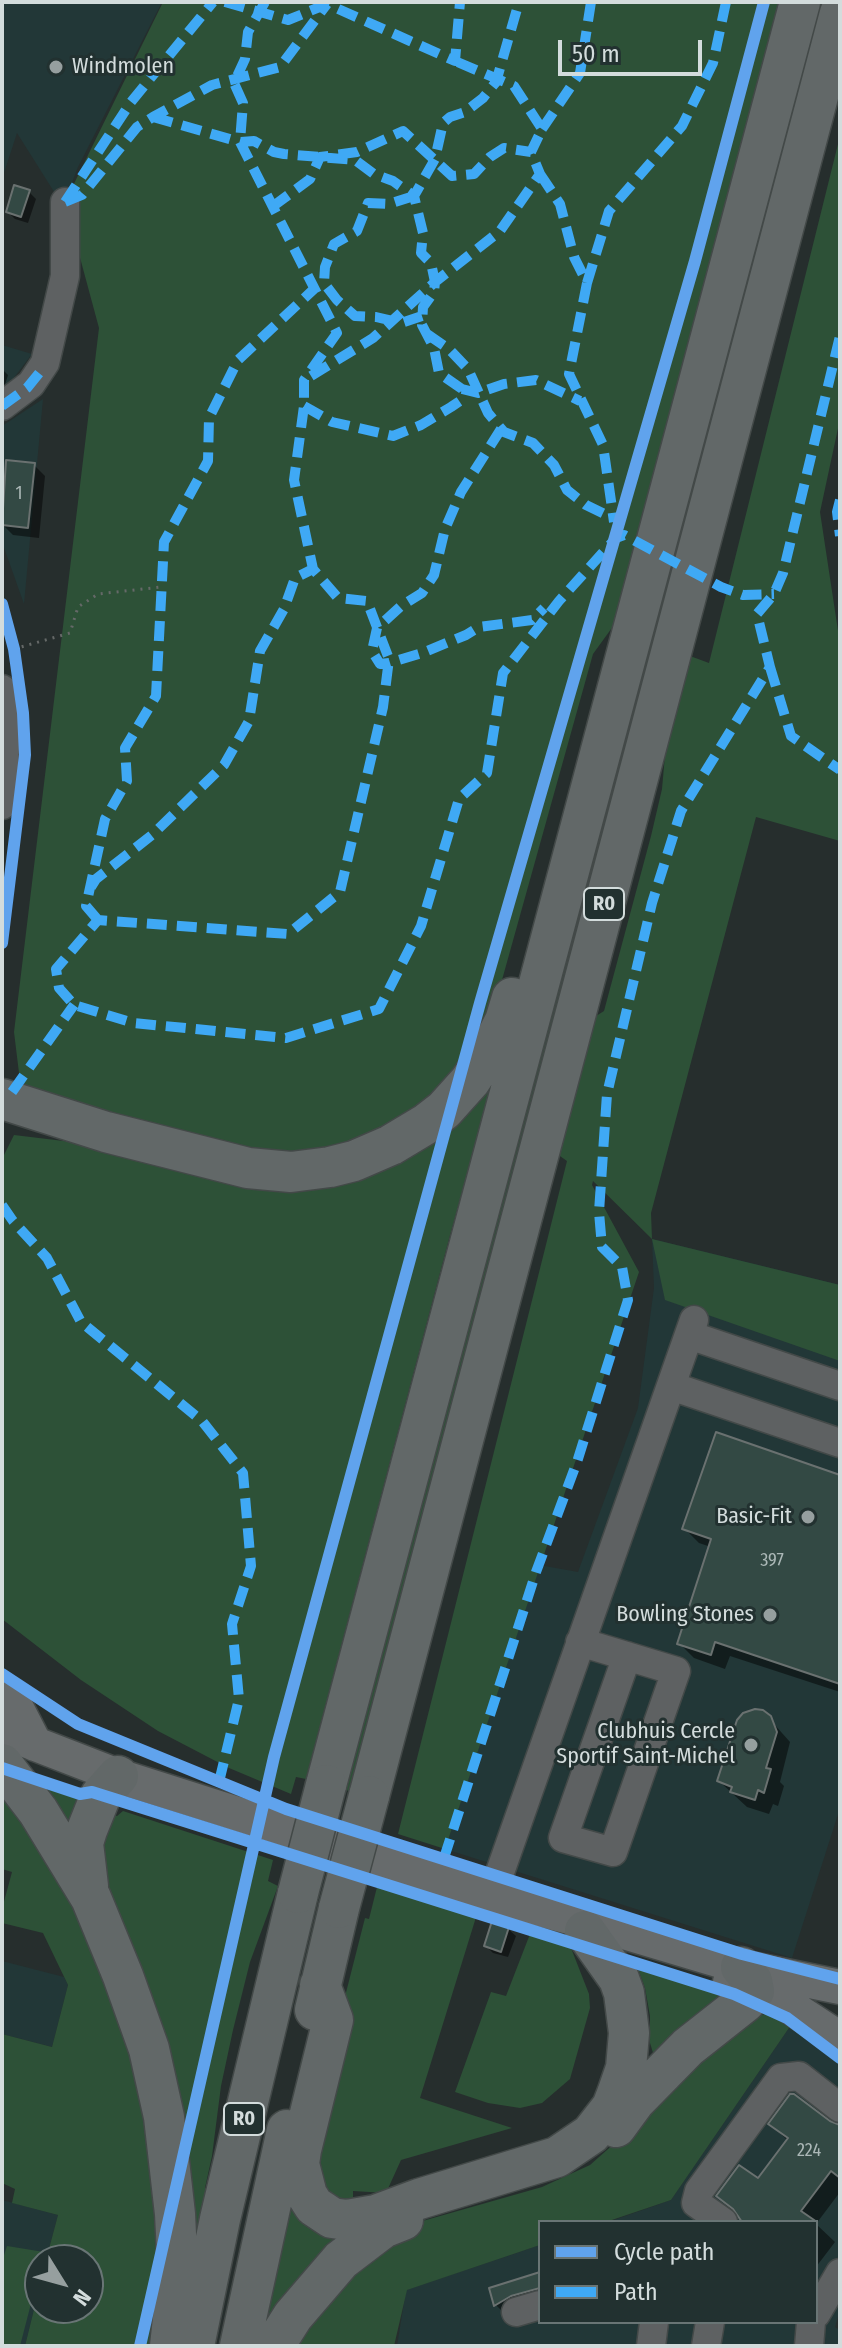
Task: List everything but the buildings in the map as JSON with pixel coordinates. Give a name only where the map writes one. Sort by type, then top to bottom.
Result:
[{"type":"highway","name":"R0","points":[[194,2346],[220,2219],[298,1893],[800,2]]},
{"type":"highway","name":"R0","points":[[240,2346],[259,2248],[339,1908],[840,13]]},
{"type":"highway","points":[[2,1099],[106,1132],[248,1168],[270,1171],[321,1169],[371,1154],[426,1124],[457,1096],[489,1052],[505,1021],[516,985],[546,954]]},
{"type":"highway","points":[[2,1127],[106,1132]]},
{"type":"highway","points":[[18,1754],[38,1811],[91,1898],[142,2024],[164,2117],[175,2214],[178,2273],[170,2346]]},
{"type":"highway","points":[[91,1898],[83,1843],[97,1802],[118,1776]]},
{"type":"highway","points":[[320,1985],[333,2020],[299,2164],[307,2195],[314,2206],[332,2218],[347,2220],[376,2215],[557,2157],[591,2134],[612,2107],[626,2068],[629,2033],[624,1993],[619,1979],[585,1931]]},
{"type":"highway","points":[[274,2346],[317,2286],[341,2260],[383,2228],[448,2203],[507,2189],[567,2167],[589,2154],[688,2047],[745,2002],[759,1986]]},
{"type":"main road","points":[[2,1691],[14,1703],[18,1754]]},
{"type":"main road","points":[[2,1731],[18,1754],[118,1776],[524,1905],[607,1927],[759,1986],[840,2039]]},
{"type":"main road","points":[[524,1905],[632,1952],[697,1970],[759,1986],[840,1987]]},
{"type":"street","points":[[2,406],[22,393],[40,372],[56,323],[65,276],[65,202]]},
{"type":"street","points":[[2,689],[6,744],[2,805]]},
{"type":"street","points":[[492,1895],[692,1328],[840,1386]]},
{"type":"street","points":[[671,1386],[840,1443]]},
{"type":"street","points":[[580,1642],[627,1656],[676,1671],[613,1852],[563,1838],[627,1656]]},
{"type":"street","points":[[720,2220],[696,2203],[699,2191],[781,2078],[799,2076],[840,2108]]},
{"type":"street","points":[[651,2346],[654,2324]]},
{"type":"street","points":[[706,2346],[710,2324]]},
{"type":"street","points":[[809,2346],[811,2324]]},
{"type":"path","points":[[10,634],[15,656],[70,633],[78,607],[98,594],[161,587]]},
{"type":"path","points":[[65,1716],[190,1770]]},
{"type":"shaded area","name":"Windmolen","points":[[2,2],[162,2],[78,167],[63,206],[17,133],[2,179]]},
{"type":"shaded area","points":[[2,345],[32,354],[13,379],[2,387]]},
{"type":"shaded area","points":[[43,399],[24,604],[2,542],[2,426]]},
{"type":"shaded area","points":[[652,1239],[840,1285],[840,1808],[792,1958],[445,1849],[539,1565],[578,1572],[638,1408],[654,1288]]},
{"type":"shaded area","points":[[2,1961],[64,1977],[68,1985],[52,2047],[2,2034]]},
{"type":"shaded area","points":[[791,2025],[840,2063],[840,2310],[835,2327],[840,2330],[840,2346],[397,2346],[406,2290],[538,2246],[538,2324],[818,2324],[818,2220],[614,2220],[671,2200]]},
{"type":"shaded area","points":[[2,2200],[58,2215],[50,2244],[24,2244],[24,2324],[30,2324],[25,2346],[2,2346]]},
{"type":"green space","points":[[163,2],[781,2],[614,625],[593,654],[495,1005],[476,1049],[435,1100],[355,1149],[257,1158],[25,1088],[19,1073],[14,1032],[99,328],[65,202]]},
{"type":"green space","points":[[815,2],[827,2],[353,1792],[342,1789]]},
{"type":"green space","points":[[840,136],[840,419],[820,512],[840,644],[840,841],[756,817],[651,1213],[652,1239],[593,1181],[592,1185],[639,1272],[445,1849],[398,1834],[567,1161],[557,1154],[593,1018],[604,1011],[651,836],[662,789],[665,755],[690,656],[709,663]]},
{"type":"green space","points":[[502,1049],[306,1779],[296,1777],[291,1794],[229,1768],[158,1731],[81,1680],[2,1619],[2,1159],[14,1135],[345,1175]]},
{"type":"green space","points":[[652,1239],[840,1285],[840,1361],[665,1300]]},
{"type":"green space","points":[[41,1785],[83,1797],[73,1836]]},
{"type":"green space","points":[[2,1786],[40,1836],[120,2003],[162,2168],[157,2346],[25,2346],[30,2324],[104,2324],[104,2244],[50,2244],[58,2215],[12,2203],[15,2189],[2,2183],[2,2034],[52,2047],[68,1985],[43,1933],[2,1923],[2,1909],[12,1872],[2,1869]]},
{"type":"green space","points":[[106,1811],[117,1816],[123,1811],[273,1860],[268,1881],[278,1886],[250,1962],[233,2030],[205,2188],[208,2190],[195,2248],[98,1869]]},
{"type":"green space","points":[[378,1883],[477,1914],[420,2098],[512,2128],[401,2160],[386,2193],[353,2191],[353,2214],[309,2176],[324,2079],[365,1918],[369,1919]]},
{"type":"green space","points":[[530,1934],[571,1948],[589,1994],[590,2008],[570,2079],[542,2103],[520,2108],[488,2103],[455,2092],[491,1992],[506,1996]]},
{"type":"green space","points":[[637,1966],[727,1994],[654,2056],[645,1988]]},
{"type":"green space","points":[[772,2013],[791,2025],[671,2200],[612,2220],[538,2220],[538,2246],[407,2290],[394,2346],[293,2346],[339,2275],[419,2222],[542,2187],[590,2165],[616,2142],[667,2083],[754,2016]]},
{"type":"green space","points":[[291,2207],[357,2229],[262,2335],[286,2221]]},
{"type":"green space","points":[[7,2246],[24,2249],[26,2324],[20,2346],[2,2346],[2,2261]]},
{"type":"marked path","points":[[65,202],[131,102],[213,2]]},
{"type":"marked path","points":[[225,2],[288,20],[327,4],[455,61],[460,2]]},
{"type":"marked path","points":[[265,2],[248,32],[245,59],[234,83],[243,103],[240,142],[254,141],[284,154],[355,160],[414,196]]},
{"type":"marked path","points":[[462,389],[439,373],[434,348],[422,325],[423,307],[434,292],[435,282],[431,263],[421,253],[423,233],[414,196],[435,159],[443,123],[465,112],[483,98],[496,82],[519,2]]},
{"type":"marked path","points":[[542,129],[580,73],[591,2]]},
{"type":"marked path","points":[[587,283],[609,211],[682,126],[713,63],[726,2]]},
{"type":"marked path","points":[[65,202],[82,195],[137,127],[212,85],[280,67],[327,4]]},
{"type":"marked path","points":[[311,376],[373,338],[435,282],[500,231],[540,174],[531,152],[542,129],[514,86],[455,61]]},
{"type":"marked path","points":[[153,117],[240,142],[337,333],[304,380],[304,406],[294,480],[313,569],[338,598],[367,601],[389,659],[383,707],[340,892],[288,934],[98,920],[56,969],[59,988],[74,1005],[134,1023],[286,1038],[379,1009],[421,926],[459,799],[487,773],[503,673],[559,601],[616,538],[624,535],[721,587],[743,595],[774,594]]},
{"type":"marked path","points":[[272,207],[310,179],[320,157],[357,152],[403,131],[452,176],[474,174],[504,148],[531,152]]},
{"type":"marked path","points":[[540,174],[560,204],[574,257],[587,283],[569,374],[603,445],[614,522]]},
{"type":"marked path","points":[[414,196],[389,204],[368,203],[357,231],[334,244],[325,267],[324,283],[355,316],[401,323],[422,316]]},
{"type":"marked path","points":[[98,920],[86,906],[105,819],[127,781],[125,748],[156,696],[164,542],[208,461],[209,418],[238,360],[314,289]]},
{"type":"marked path","points":[[427,334],[449,349],[468,369],[488,413],[504,432],[533,443],[554,465],[567,490],[586,505],[613,518]]},
{"type":"marked path","points":[[444,1858],[628,1300],[622,1267],[602,1247],[599,1212],[607,1094],[652,903],[681,811],[770,667],[757,614],[774,594],[783,573],[840,336]]},
{"type":"marked path","points":[[2,406],[27,388],[40,372]]},
{"type":"marked path","points":[[304,406],[332,422],[393,436],[421,425],[460,401],[462,389],[478,393],[504,384],[536,380],[580,401]]},
{"type":"marked path","points":[[501,429],[461,492],[445,529],[434,575],[422,593],[401,606],[377,628],[372,651],[380,664],[389,663],[422,653],[479,627],[532,620],[544,608]]},
{"type":"marked path","points":[[840,500],[837,512],[840,536]]},
{"type":"marked path","points":[[91,887],[96,879],[152,835],[224,765],[249,721],[260,651],[284,609],[295,578],[313,569]]},
{"type":"marked path","points":[[770,667],[791,736],[840,770]]},
{"type":"marked path","points":[[12,1092],[74,1005]]},
{"type":"marked path","points":[[2,1205],[47,1258],[81,1322],[202,1421],[243,1473],[251,1566],[232,1624],[239,1699],[219,1782]]},
{"type":"cycle path","points":[[140,2346],[274,1757],[480,1003],[695,261],[764,2]]},
{"type":"cycle path","points":[[2,604],[14,649],[25,755],[2,943]]},
{"type":"cycle path","points":[[2,1674],[78,1724],[286,1809],[742,1954],[840,1979]]},
{"type":"cycle path","points":[[2,1768],[80,1794],[92,1792],[734,1994],[787,2018],[840,2058]]},
{"type":"place","name":"Windmolen","points":[[56,67]]},
{"type":"place","name":"Basic-Fit","points":[[808,1517]]},
{"type":"place","name":"Bowling Stones","points":[[770,1615]]},
{"type":"place","name":"Clubhuis Cercle Sportif Saint-Michel","points":[[751,1745]]}]
